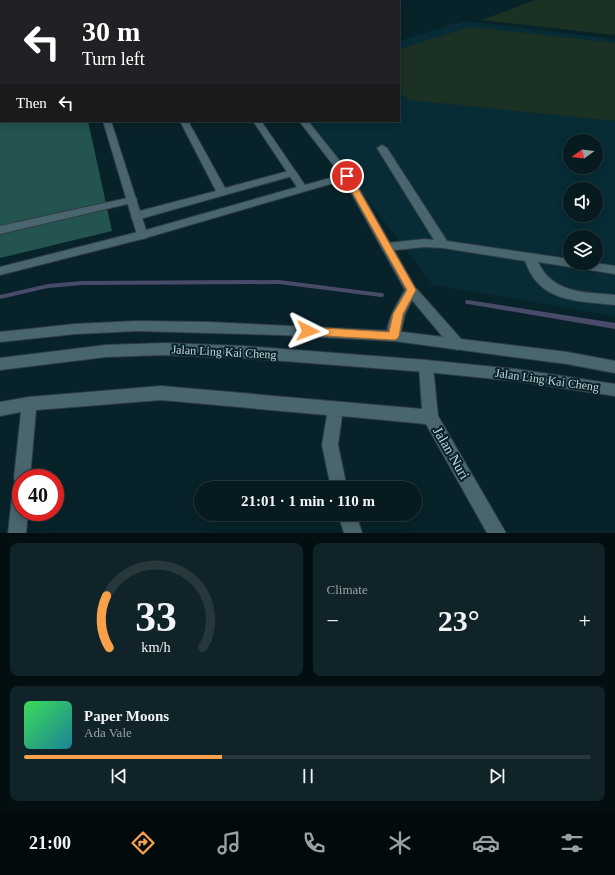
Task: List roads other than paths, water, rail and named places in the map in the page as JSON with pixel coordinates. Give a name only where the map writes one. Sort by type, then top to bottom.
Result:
[{"type":"street","points":[[107,122],[142,235]]},
{"type":"street","points":[[185,122],[222,192]]},
{"type":"street","points":[[258,122],[303,189]]},
{"type":"street","points":[[304,122],[347,176],[412,290],[457,344]]},
{"type":"street","points":[[382,148],[442,244]]},
{"type":"street","points":[[136,216],[292,173]]},
{"type":"street","points":[[0,271],[142,235],[347,176]]},
{"type":"street","points":[[0,230],[132,200]]},
{"type":"street","points":[[387,247],[424,243],[442,244],[615,270]]},
{"type":"street","points":[[529,257],[542,281],[554,289],[573,294],[615,300]]},
{"type":"street","points":[[394,336],[398,314],[412,290]]},
{"type":"street","name":"Jalan Ling Kai Cheng","points":[[0,337],[75,329],[136,326],[208,326],[394,336],[567,358],[615,367]]},
{"type":"street","name":"Jalan Ling Kai Cheng","points":[[0,364],[106,351],[164,349],[243,352],[426,366],[516,375],[615,390]]},
{"type":"street","name":"Jalan Nuri","points":[[426,366],[430,417],[497,533]]},
{"type":"street","points":[[0,409],[29,404],[161,393],[430,417]]},
{"type":"street","points":[[23,469],[29,404]]},
{"type":"street","points":[[335,409],[330,445],[338,481]]},
{"type":"street","points":[[17,533],[18,521]]},
{"type":"street","points":[[349,521],[353,533]]},
{"type":"waterway","points":[[0,297],[48,286],[82,283],[279,282],[381,295]]},
{"type":"waterway","points":[[468,302],[615,326]]}]
